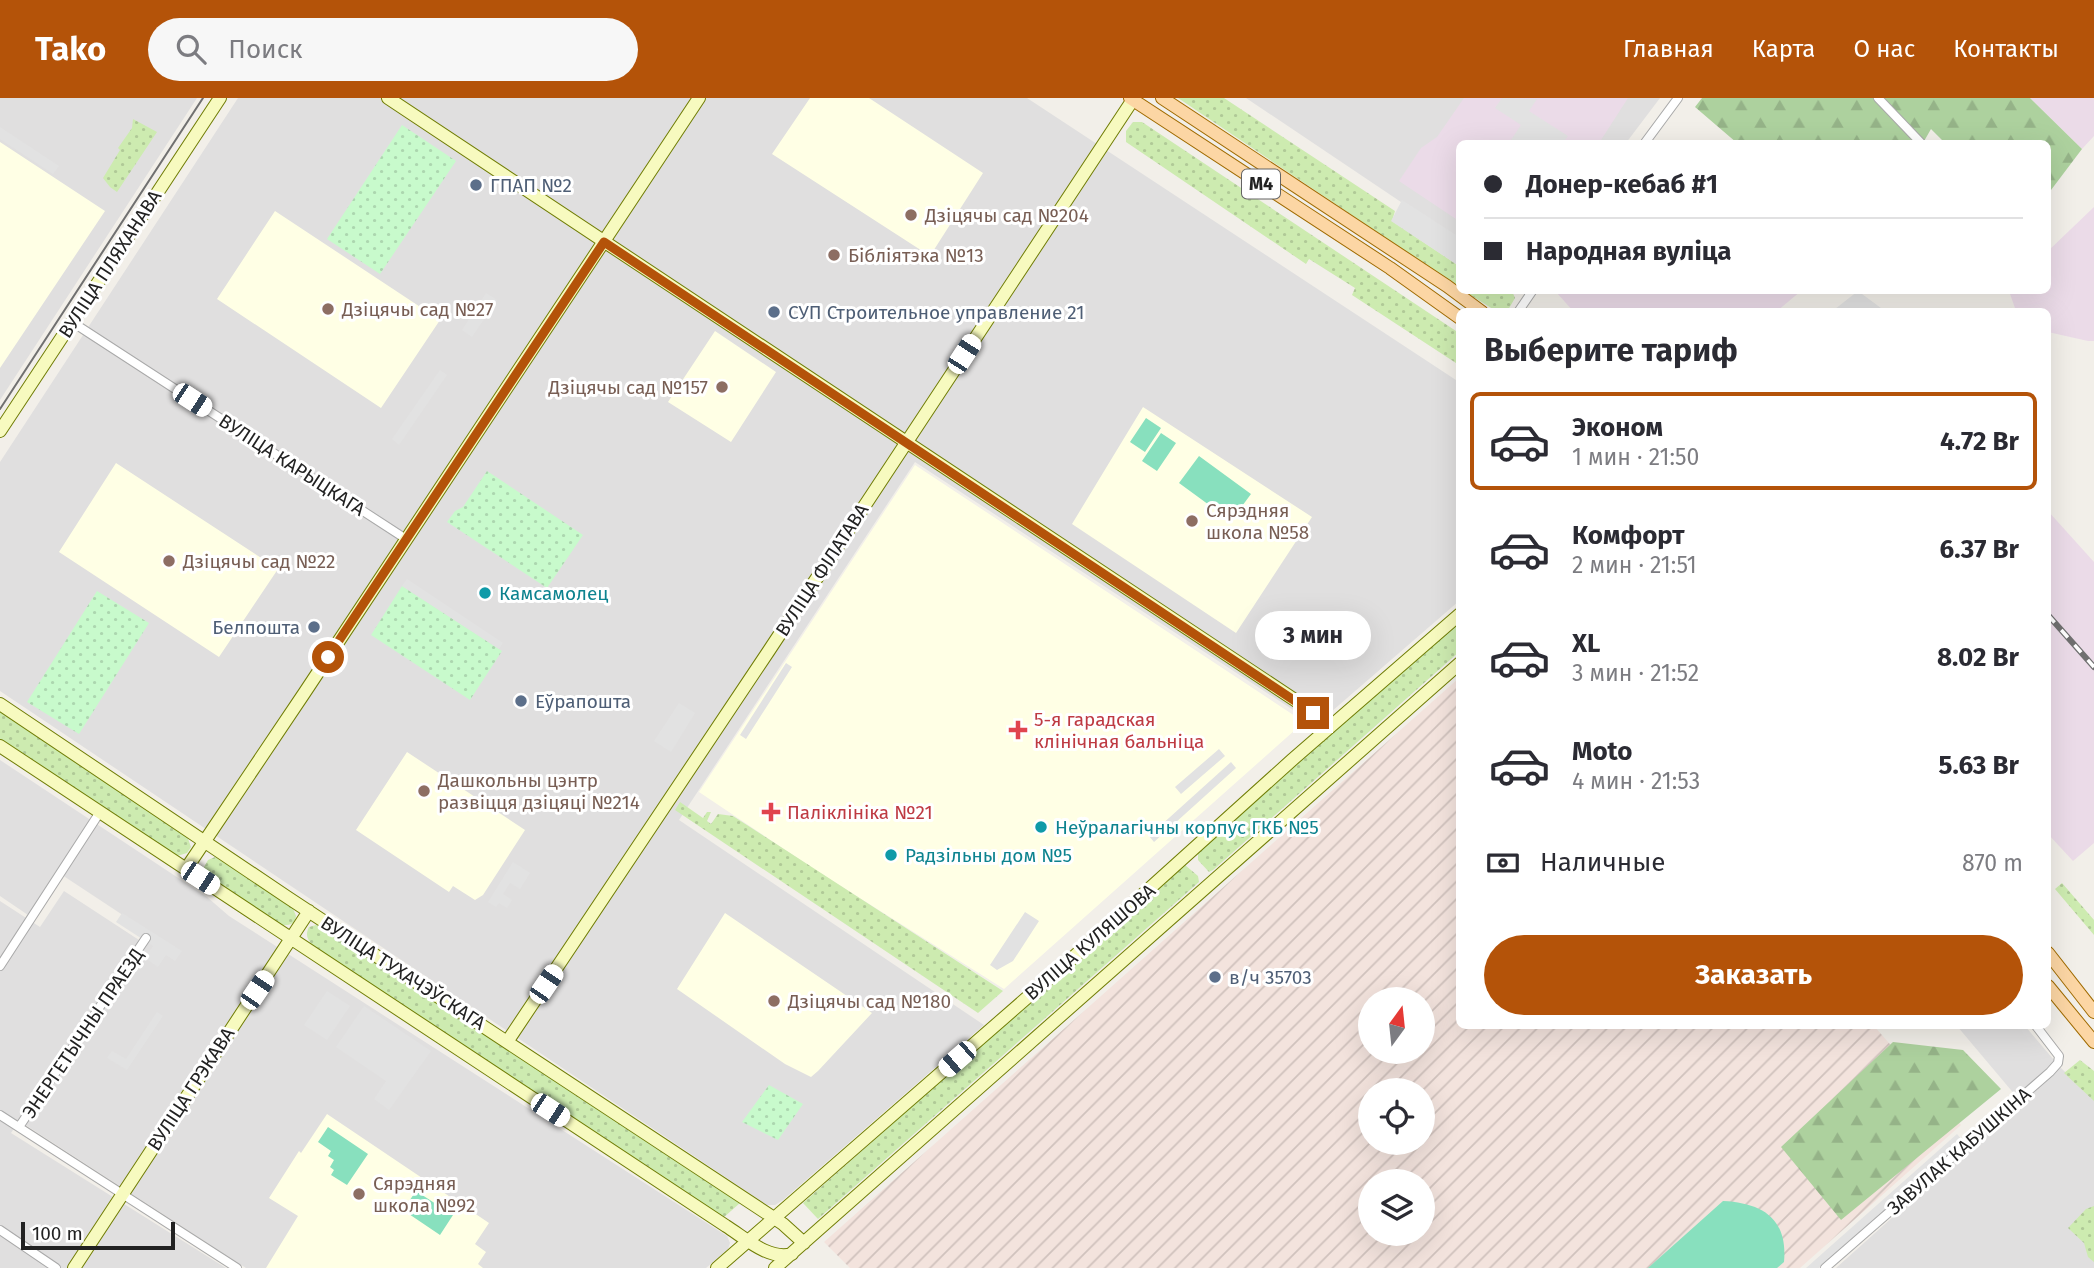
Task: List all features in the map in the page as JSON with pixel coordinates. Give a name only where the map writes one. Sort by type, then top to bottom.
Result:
[{"type":"main road","name":"ВУЛІЦА ПЛЯХАНАВА","points":[[0,431],[220,98]]},
{"type":"main road","points":[[388,98],[1319,716],[1323,729],[1320,736]]},
{"type":"main road","points":[[186,869],[699,98]]},
{"type":"main road","name":"М4","points":[[1162,98],[1456,293]]},
{"type":"main road","name":"М4","points":[[1132,99],[1390,268],[1456,315]]},
{"type":"main road","name":"ВУЛІЦА ФІЛАТАВА","points":[[507,1042],[776,641],[1132,99]]},
{"type":"main road","name":"М4","points":[[1458,294],[1477,308]]},
{"type":"main road","name":"ВУЛІЦА КУЛЯШОВА","points":[[717,1268],[1456,617]]},
{"type":"main road","name":"ВУЛІЦА КУЛЯШОВА","points":[[775,1268],[1456,667]]},
{"type":"main road","name":"ВУЛІЦА ТУХАЧЭЎСКАГА","points":[[0,704],[774,1219],[804,1243]]},
{"type":"main road","name":"ВУЛІЦА ТУХАЧЭЎСКАГА","points":[[0,746],[749,1240],[778,1256],[792,1254]]},
{"type":"main road","name":"ВУЛІЦА ГРЭКАВА","points":[[74,1268],[309,911]]},
{"type":"main road","points":[[2051,957],[2094,1012]]},
{"type":"main road","points":[[2051,990],[2094,1042]]},
{"type":"street","points":[[1647,140],[1678,98]]},
{"type":"street","points":[[1878,98],[1918,140]]},
{"type":"street","name":"ВУЛІЦА КАРЫЦКАГА","points":[[72,322],[406,539]]},
{"type":"street","points":[[0,966],[100,812]]},
{"type":"street","name":"ЭНЕРГЕТЫЧНЫ ПРАЕЗД","points":[[19,1127],[146,938]]},
{"type":"street","name":"ЗАВУЛАК КАБУШКІНА","points":[[1825,1268],[2050,1072],[2058,1063],[2059,1056],[2038,1029]]},
{"type":"street","points":[[0,1115],[237,1268]]},
{"type":"street","points":[[0,1230],[56,1268]]},
{"type":"shaded area","points":[[0,98],[197,98],[0,400]]},
{"type":"shaded area","points":[[238,98],[1027,98],[1456,380],[1456,604],[1316,725],[915,462],[679,820],[984,1025],[783,1200],[775,1205],[767,1205],[0,691],[0,462]]},
{"type":"shaded area","name":"Дзіцячы сад №204","points":[[810,98],[869,98],[983,173],[930,256],[772,154]]},
{"type":"shaded area","points":[[1246,98],[1660,98],[1628,140],[1456,140],[1456,239]]},
{"type":"shaded area","points":[[1464,98],[1628,98],[1601,140],[1456,140],[1456,219],[1399,181],[1421,148],[1437,137]]},
{"type":"shaded area","points":[[1502,98],[1537,99],[1529,111],[1568,136],[1565,140],[1511,140],[1521,125],[1495,108]]},
{"type":"shaded area","points":[[2030,98],[2094,98],[2094,136],[2082,149]]},
{"type":"shaded area","points":[[0,127],[59,166],[53,174],[0,139]]},
{"type":"shaded area","points":[[0,142],[105,211],[0,368]]},
{"type":"shaded area","points":[[1402,200],[1456,235],[1456,264],[1391,221]]},
{"type":"shaded area","points":[[2094,207],[2094,341],[2051,333],[2051,308],[2015,308],[2010,294],[2051,294],[2051,248]]},
{"type":"shaded area","name":"Дзіцячы сад №27","points":[[275,211],[440,320],[381,408],[217,299]]},
{"type":"shaded area","points":[[486,293],[497,300],[472,337],[462,330]]},
{"type":"shaded area","points":[[1558,294],[1797,294],[1781,308],[1570,308]]},
{"type":"shaded area","points":[[1854,294],[1862,294],[1881,308],[1836,308]]},
{"type":"shaded area","name":"Дзіцячы сад №157","points":[[715,331],[776,372],[731,442],[668,402]]},
{"type":"shaded area","points":[[440,370],[447,375],[399,445],[392,439]]},
{"type":"shaded area","name":"Сярэдняя школа №58","points":[[1143,407],[1312,517],[1236,633],[1072,524]]},
{"type":"shaded area","name":"Дзіцячы сад №22","points":[[116,463],[278,569],[219,657],[59,552]]},
{"type":"shaded area","name":"5-я гарадская клінічная бальніца","points":[[915,465],[1304,722],[1004,989],[817,871],[699,792]]},
{"type":"shaded area","points":[[2051,514],[2094,562],[2094,843],[2073,861],[2051,837]]},
{"type":"shaded area","points":[[407,579],[503,643],[499,649],[402,586]]},
{"type":"shaded area","points":[[786,663],[792,667],[746,739],[740,735]]},
{"type":"shaded area","name":"в/ч 35703","points":[[1456,681],[1456,1029],[1877,1029],[1961,1125],[1800,1268],[850,1268],[824,1242]]},
{"type":"shaded area","points":[[679,703],[695,713],[671,752],[654,741]]},
{"type":"shaded area","points":[[1219,749],[1225,756],[1181,794],[1175,787]]},
{"type":"shaded area","name":"Дашкольны цэнтр развіцця дзіцяці №214","points":[[407,752],[525,830],[483,895],[475,900],[453,886],[449,892],[356,830]]},
{"type":"shaded area","points":[[0,760],[207,897],[229,916],[727,1236],[730,1243],[728,1249],[706,1268],[246,1268],[24,1124],[153,935],[56,871],[28,915],[0,896]]},
{"type":"shaded area","points":[[1231,762],[1236,768],[1154,842],[1149,836]]},
{"type":"shaded area","points":[[513,862],[530,873],[520,889],[510,883],[503,894],[512,900],[507,908],[499,903],[496,907],[488,902]]},
{"type":"shaded area","points":[[64,891],[139,940],[11,1133],[226,1268],[0,1268],[0,901],[40,927]]},
{"type":"shaded area","points":[[1025,912],[1039,921],[1013,961],[997,970],[990,965]]},
{"type":"shaded area","points":[[122,913],[182,951],[175,961],[166,955],[158,967],[145,958],[153,946],[116,922]]},
{"type":"shaded area","name":"Дзіцячы сад №180","points":[[725,913],[872,1013],[811,1077],[785,1064],[677,989]]},
{"type":"shaded area","points":[[327,991],[350,1006],[327,1040],[304,1025]]},
{"type":"shaded area","points":[[364,1006],[431,1051],[389,1110],[374,1099],[386,1081],[336,1047]]},
{"type":"shaded area","points":[[157,1012],[163,1016],[127,1070],[107,1058],[112,1051],[126,1059]]},
{"type":"shaded area","points":[[1960,1029],[2028,1029],[2060,1067],[2094,1100],[2094,1268],[1836,1268],[2021,1102]]},
{"type":"shaded area","name":"Сярэдняя школа №92","points":[[327,1114],[489,1223],[475,1244],[486,1252],[478,1264],[483,1268],[266,1268],[298,1216],[269,1198]]},
{"type":"shaded area","points":[[1957,1134],[1963,1141],[1819,1268],[1806,1268]]},
{"type":"green space","points":[[1178,98],[1224,98],[1395,211],[1392,221],[1456,264],[1456,285]]},
{"type":"green space","points":[[1702,98],[2030,98],[2082,149],[2051,190],[2051,140],[1942,140],[1931,129],[1925,140],[1734,140],[1695,107]]},
{"type":"green space","points":[[133,119],[157,132],[117,192],[103,178],[132,128]]},
{"type":"green space","points":[[1133,122],[1142,122],[1456,331],[1456,363],[1352,295],[1355,288],[1309,259],[1306,264],[1126,142],[1126,131]]},
{"type":"green space","points":[[402,125],[456,161],[380,274],[327,239]]},
{"type":"green space","points":[[1469,294],[1513,294],[1515,298],[1509,308],[1491,308]]},
{"type":"green space","points":[[1146,418],[1161,428],[1145,452],[1130,442]]},
{"type":"green space","points":[[1161,433],[1176,443],[1157,471],[1142,461]]},
{"type":"green space","points":[[1199,456],[1251,494],[1231,521],[1179,483]]},
{"type":"green space","points":[[487,471],[583,535],[547,588],[447,522],[455,511],[463,507]]},
{"type":"green space","points":[[402,586],[502,651],[470,700],[371,635]]},
{"type":"green space","points":[[97,591],[149,623],[79,734],[27,702]]},
{"type":"green space","points":[[1456,624],[1456,655],[1213,870],[1209,872],[1198,860],[1198,852]]},
{"type":"green space","points":[[0,712],[187,836],[191,847],[187,853],[177,856],[0,739]]},
{"type":"green space","points":[[680,802],[703,818],[707,812],[711,812],[707,821],[711,824],[718,814],[733,816],[1003,991],[978,1013],[675,810]]},
{"type":"green space","points":[[215,857],[292,906],[296,916],[293,923],[281,925],[208,877],[204,867],[208,860]]},
{"type":"green space","points":[[1185,865],[1198,876],[1199,882],[818,1219],[803,1203]]},
{"type":"green space","points":[[2062,883],[2094,920],[2094,935],[2055,889]]},
{"type":"green space","points":[[316,925],[740,1203],[723,1218],[313,946],[307,932],[309,927]]},
{"type":"green space","points":[[1893,1042],[1963,1050],[2001,1089],[1841,1220],[1781,1147]]},
{"type":"green space","points":[[2080,1060],[2094,1071],[2094,1101],[2064,1073]]},
{"type":"green space","points":[[769,1085],[803,1104],[778,1140],[742,1122]]},
{"type":"green space","points":[[328,1127],[368,1154],[347,1185],[331,1175],[334,1170],[330,1167],[334,1160],[328,1156],[331,1151],[318,1142]]},
{"type":"green space","points":[[416,1191],[453,1215],[440,1235],[403,1210]]},
{"type":"green space","points":[[1723,1201],[1750,1205],[1770,1216],[1782,1235],[1784,1262],[1777,1268],[1648,1268]]},
{"type":"green space","points":[[2094,1206],[2094,1262],[2088,1257],[2084,1243],[2068,1228],[2086,1209]]},
{"type":"tram line","points":[[0,409],[203,98]]},
{"type":"railway","points":[[2051,618],[2094,667]]},
{"type":"place","name":"ГПАП №2","points":[[476,185]]},
{"type":"place","name":"Дзіцячы сад №204","points":[[911,215]]},
{"type":"place","name":"Бібліятэка №13","points":[[834,255]]},
{"type":"place","name":"Дзіцячы сад №27","points":[[328,309]]},
{"type":"place","name":"СУП Строительное управление 21","points":[[774,312]]},
{"type":"place","name":"Дзіцячы сад №157","points":[[722,387]]},
{"type":"place","name":"Сярэдняя школа №58","points":[[1192,521]]},
{"type":"place","name":"Дзіцячы сад №22","points":[[169,561]]},
{"type":"place","name":"Камсамолец","points":[[485,593]]},
{"type":"place","name":"Белпошта","points":[[314,627]]},
{"type":"place","name":"Еўрапошта","points":[[521,701]]},
{"type":"place","name":"5-я гарадская клінічная бальніца","points":[[1018,730]]},
{"type":"place","name":"Дашкольны цэнтр развіцця дзіцяці №214","points":[[424,791]]},
{"type":"place","name":"Паліклініка №21","points":[[771,812]]},
{"type":"place","name":"Неўралагічны корпус ГКБ №5","points":[[1041,827]]},
{"type":"place","name":"Радзільны дом №5","points":[[891,855]]},
{"type":"place","name":"в/ч 35703","points":[[1215,977]]},
{"type":"place","name":"Дзіцячы сад №180","points":[[774,1001]]},
{"type":"place","name":"Сярэдняя школа №92","points":[[359,1194]]},
{"type":"route","points":[[328,657],[604,242],[1313,713]]}]
